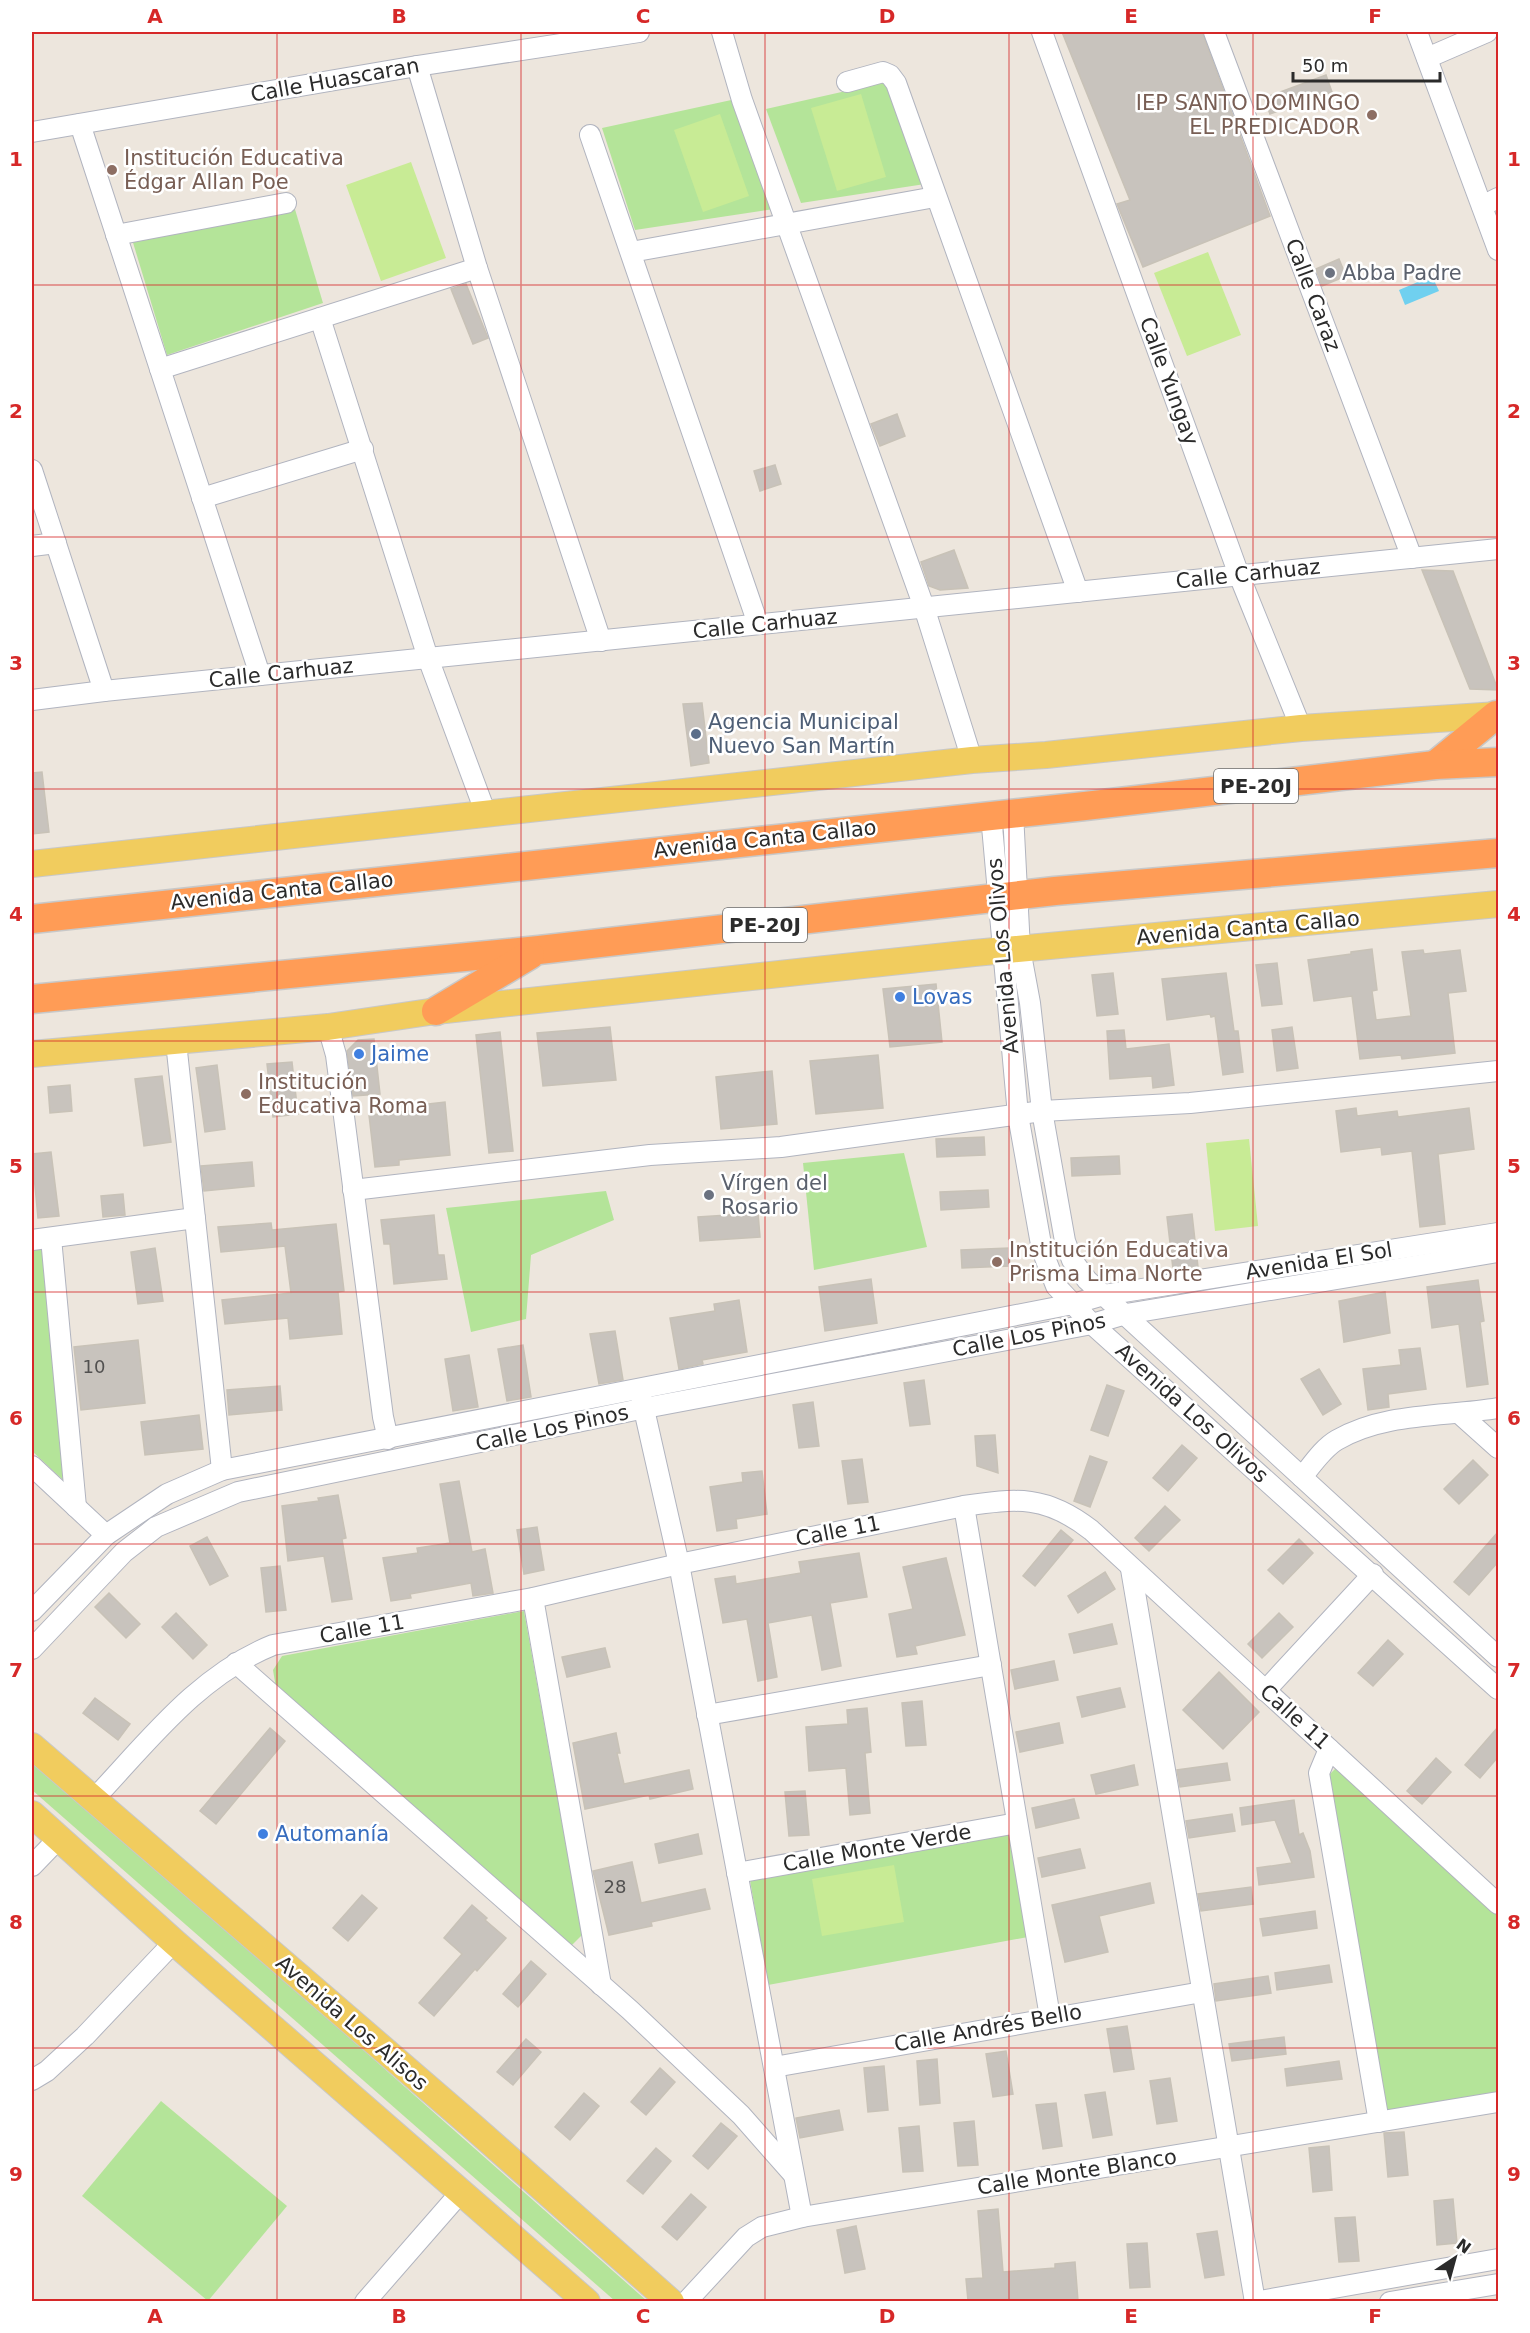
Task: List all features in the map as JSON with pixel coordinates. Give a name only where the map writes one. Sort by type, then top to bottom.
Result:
[{"type":"highway","points":[[1435,765],[1497,715]]},
{"type":"highway","name":"Avenida Canta Callao","points":[[32,919],[1435,765],[1498,762]]},
{"type":"highway","name":"PE-20J","points":[[32,999],[539,950],[1009,897],[1498,853]]},
{"type":"highway","points":[[436,1011],[539,950]]},
{"type":"main road","points":[[32,864],[972,760],[1046,755],[1301,728],[1497,715]]},
{"type":"main road","name":"Avenida Canta Callao","points":[[32,1054],[328,1028],[436,1011],[1011,950],[1498,904]]},
{"type":"main road","name":"Avenida Los Alisos","points":[[32,1746],[671,2301]]},
{"type":"main road","points":[[32,1814],[174,1942],[587,2301]]},
{"type":"street","name":"Calle Huascaran","points":[[32,132],[417,66],[639,32]]},
{"type":"street","points":[[722,32],[742,100],[924,608],[972,760]]},
{"type":"street","name":"Calle Yungay","points":[[1042,32],[1239,575],[1301,728]]},
{"type":"street","name":"Calle Caraz","points":[[1214,32],[1412,558]]},
{"type":"street","points":[[1417,32],[1490,202],[1498,250]]},
{"type":"street","points":[[1427,58],[1487,32]]},
{"type":"street","points":[[417,66],[477,268],[601,641]]},
{"type":"street","points":[[846,82],[883,72],[890,75],[896,83],[1078,592]]},
{"type":"street","points":[[80,124],[260,675]]},
{"type":"street","points":[[590,135],[758,624]]},
{"type":"street","points":[[631,252],[935,196]]},
{"type":"street","points":[[116,235],[286,204]]},
{"type":"street","points":[[160,369],[477,268]]},
{"type":"street","points":[[320,318],[428,658],[486,814]]},
{"type":"street","points":[[202,498],[363,449]]},
{"type":"street","points":[[32,470],[105,691]]},
{"type":"street","points":[[32,546],[56,543]]},
{"type":"street","name":"Calle Carhuaz","points":[[32,700],[1498,549]]},
{"type":"street","name":"Avenida Los Olivos","points":[[1002,814],[1009,897],[1018,1115],[1042,1250],[1056,1286],[1092,1324],[1498,1689]]},
{"type":"street","name":"Avenida Los Olivos","points":[[1011,950],[1030,1003],[1042,1111],[1065,1241],[1072,1260],[1087,1280],[1498,1656]]},
{"type":"street","points":[[328,1028],[336,1055],[383,1417],[388,1439]]},
{"type":"street","points":[[176,1042],[222,1470]]},
{"type":"street","points":[[353,1190],[650,1155],[781,1147],[1042,1111],[1190,1103],[1498,1071]]},
{"type":"street","points":[[76,1507],[41,1239],[195,1218]]},
{"type":"street","name":"Avenida El Sol","points":[[1104,1295],[1498,1233]]},
{"type":"street","name":"Avenida El Sol","points":[[1126,1314],[1498,1252]]},
{"type":"street","name":"Calle Los Pinos","points":[[32,1649],[124,1552],[156,1527],[238,1492],[642,1399],[1073,1304],[1104,1295]]},
{"type":"street","name":"Calle Los Pinos","points":[[32,1611],[106,1535],[167,1494],[222,1470],[388,1439],[1092,1324],[1126,1314]]},
{"type":"street","points":[[642,1399],[679,1564],[802,2217]]},
{"type":"street","points":[[1302,1477],[1335,1441],[1363,1428],[1389,1420],[1460,1414],[1498,1408]]},
{"type":"street","points":[[1460,1414],[1498,1448]]},
{"type":"street","points":[[32,1466],[106,1535]]},
{"type":"street","name":"Calle 11","points":[[93,1800],[183,1704],[218,1674],[273,1645],[533,1598],[679,1564],[964,1506],[1009,1500],[1036,1502],[1072,1515],[1091,1530],[1498,1905]]},
{"type":"street","points":[[964,1506],[1050,2017]]},
{"type":"street","points":[[1131,1569],[1255,2301],[1498,2259]]},
{"type":"street","points":[[1265,1691],[1372,1574]]},
{"type":"street","points":[[533,1598],[601,1985]]},
{"type":"street","points":[[236,1663],[601,1985],[741,2115],[794,2175]]},
{"type":"street","points":[[707,1715],[991,1665]]},
{"type":"street","points":[[1329,1749],[1318,1773],[1379,2121]]},
{"type":"street","name":"Calle Monte Verde","points":[[737,1873],[1017,1823]]},
{"type":"street","points":[[32,1866],[59,1838]]},
{"type":"street","points":[[32,2080],[47,2071],[85,2036],[174,1942]]},
{"type":"street","name":"Calle Andrés Bello","points":[[774,2067],[1202,1992]]},
{"type":"street","name":"Calle Monte Blanco","points":[[686,2301],[746,2237],[762,2227],[802,2217],[1498,2102]]},
{"type":"street","points":[[365,2301],[461,2192]]},
{"type":"street","points":[[1390,2301],[1498,2284]]},
{"type":"green space","points":[[886,82],[925,184],[801,203],[766,109]]},
{"type":"green space","points":[[861,94],[886,177],[837,191],[811,108]]},
{"type":"green space","points":[[736,99],[774,209],[635,230],[602,128]]},
{"type":"green space","points":[[720,114],[749,196],[703,212],[674,130]]},
{"type":"green space","points":[[411,162],[446,258],[381,281],[346,185]]},
{"type":"green space","points":[[294,206],[323,303],[167,355],[131,236]]},
{"type":"green space","points":[[1208,252],[1241,335],[1187,356],[1154,273]]},
{"type":"green space","points":[[1249,1139],[1258,1226],[1215,1231],[1206,1143]]},
{"type":"green space","points":[[904,1153],[927,1247],[814,1270],[803,1163]]},
{"type":"green space","points":[[606,1191],[614,1220],[531,1255],[526,1319],[471,1332],[446,1208]]},
{"type":"green space","points":[[45,1246],[63,1480],[32,1451],[32,1247]]},
{"type":"green space","points":[[524,1611],[582,1935],[570,1947],[276,1688],[273,1670],[282,1656]]},
{"type":"green space","points":[[32,1757],[647,2301],[615,2301],[32,1790]]},
{"type":"green space","points":[[1337,1767],[1498,1915],[1498,2094],[1386,2111],[1327,1777]]},
{"type":"green space","points":[[1011,1834],[1028,1937],[768,1985],[750,1880]]},
{"type":"green space","points":[[894,1865],[904,1922],[822,1936],[812,1879]]},
{"type":"green space","points":[[161,2101],[287,2206],[208,2301],[82,2196]]},
{"type":"water","points":[[1432,276],[1439,291],[1405,305],[1399,290]]},
{"type":"building","points":[[1062,32],[1202,32],[1270,216],[1143,267],[1117,204],[1130,200]]},
{"type":"building","points":[[1326,75],[1332,92],[1270,114],[1264,98]]},
{"type":"building","name":"Abba Padre","points":[[1339,259],[1346,276],[1322,286],[1316,269]]},
{"type":"building","points":[[466,284],[488,338],[473,344],[451,289]]},
{"type":"building","points":[[897,414],[905,436],[880,446],[871,424]]},
{"type":"building","points":[[775,465],[781,484],[760,491],[754,471]]},
{"type":"building","points":[[954,550],[968,588],[940,590],[929,586],[921,562]]},
{"type":"building","points":[[1422,570],[1453,571],[1498,690],[1470,689]]},
{"type":"building","name":"Agencia Municipal Nuevo San Martín","points":[[702,703],[709,763],[691,766],[683,704]]},
{"type":"building","points":[[42,772],[49,832],[32,834],[32,773]]},
{"type":"building","points":[[1372,949],[1377,990],[1372,991],[1376,1020],[1411,1016],[1402,952],[1423,950],[1424,954],[1460,950],[1466,991],[1448,993],[1455,1053],[1402,1059],[1401,1055],[1360,1059],[1352,996],[1314,1001],[1308,960]]},
{"type":"building","points":[[1277,963],[1282,1004],[1262,1006],[1256,965]]},
{"type":"building","points":[[1113,973],[1118,1014],[1097,1016],[1092,975]]},
{"type":"building","points":[[1226,973],[1234,1031],[1238,1031],[1243,1072],[1223,1075],[1215,1016],[1211,1017],[1210,1014],[1167,1020],[1162,979]]},
{"type":"building","points":[[936,984],[942,1042],[890,1047],[883,989]]},
{"type":"building","points":[[610,1027],[616,1080],[543,1086],[537,1033]]},
{"type":"building","points":[[1292,1027],[1298,1068],[1277,1071],[1272,1030]]},
{"type":"building","points":[[1124,1030],[1126,1049],[1169,1044],[1174,1085],[1153,1088],[1152,1076],[1110,1079],[1107,1031]]},
{"type":"building","points":[[500,1032],[513,1151],[489,1153],[476,1035]]},
{"type":"building","points":[[374,1039],[380,1094],[353,1096],[347,1051],[358,1040]]},
{"type":"building","points":[[878,1055],[883,1108],[816,1114],[810,1061]]},
{"type":"building","points":[[292,1062],[298,1114],[273,1117],[267,1064]]},
{"type":"building","points":[[217,1065],[225,1129],[205,1132],[196,1068]]},
{"type":"building","points":[[772,1071],[777,1124],[721,1129],[716,1077]]},
{"type":"building","points":[[162,1076],[171,1142],[144,1146],[135,1079]]},
{"type":"building","points":[[70,1085],[72,1111],[50,1113],[48,1087]]},
{"type":"building","points":[[445,1102],[450,1155],[399,1160],[399,1165],[375,1167],[369,1115],[421,1110],[420,1105]]},
{"type":"building","points":[[1356,1108],[1357,1116],[1397,1111],[1398,1117],[1469,1108],[1474,1149],[1438,1154],[1445,1224],[1420,1227],[1412,1151],[1382,1155],[1381,1147],[1341,1152],[1336,1111]]},
{"type":"building","points":[[984,1137],[985,1155],[937,1157],[936,1139]]},
{"type":"building","points":[[51,1152],[59,1216],[38,1218],[32,1154]]},
{"type":"building","points":[[1119,1156],[1120,1174],[1072,1176],[1071,1158]]},
{"type":"building","points":[[252,1162],[254,1186],[204,1191],[201,1166]]},
{"type":"building","points":[[988,1190],[989,1207],[941,1210],[940,1192]]},
{"type":"building","points":[[123,1194],[125,1215],[103,1217],[101,1196]]},
{"type":"building","points":[[758,1213],[760,1237],[700,1241],[698,1217]]},
{"type":"building","points":[[1192,1214],[1198,1267],[1173,1269],[1167,1217]]},
{"type":"building","points":[[434,1215],[438,1255],[444,1255],[447,1279],[394,1284],[390,1244],[384,1244],[381,1220]]},
{"type":"building","points":[[271,1223],[272,1230],[336,1224],[344,1291],[338,1292],[342,1334],[290,1339],[288,1318],[225,1324],[222,1300],[291,1293],[285,1246],[221,1252],[218,1227]]},
{"type":"building","points":[[155,1248],[163,1301],[138,1304],[131,1252]]},
{"type":"building","points":[[1009,1248],[1010,1266],[962,1268],[961,1250]]},
{"type":"building","points":[[871,1279],[877,1323],[825,1331],[819,1287]]},
{"type":"building","points":[[1478,1280],[1484,1321],[1480,1322],[1488,1384],[1467,1387],[1459,1324],[1432,1328],[1427,1287]]},
{"type":"building","points":[[1385,1292],[1390,1333],[1344,1342],[1339,1301]]},
{"type":"building","points":[[739,1300],[747,1352],[702,1360],[703,1364],[679,1369],[670,1318],[715,1311],[714,1304]]},
{"type":"building","points":[[615,1331],[623,1380],[599,1384],[590,1334]]},
{"type":"building","points":[[138,1340],[145,1403],[81,1410],[74,1347]]},
{"type":"building","points":[[523,1345],[531,1397],[507,1401],[498,1349]]},
{"type":"building","points":[[1420,1348],[1426,1389],[1388,1394],[1389,1407],[1368,1410],[1363,1369],[1401,1365],[1399,1350]]},
{"type":"building","points":[[469,1355],[478,1407],[453,1411],[445,1359]]},
{"type":"building","points":[[1319,1369],[1341,1404],[1323,1415],[1301,1379]]},
{"type":"building","points":[[924,1380],[930,1424],[910,1426],[904,1383]]},
{"type":"building","points":[[1107,1385],[1124,1391],[1108,1436],[1091,1430]]},
{"type":"building","points":[[280,1386],[282,1410],[229,1415],[227,1390]]},
{"type":"building","points":[[813,1402],[819,1446],[799,1448],[793,1405]]},
{"type":"building","points":[[199,1415],[203,1449],[145,1455],[141,1422]]},
{"type":"building","points":[[995,1435],[998,1473],[977,1466],[975,1436]]},
{"type":"building","points":[[1182,1445],[1197,1458],[1168,1491],[1153,1478]]},
{"type":"building","points":[[1090,1456],[1107,1462],[1090,1507],[1074,1501]]},
{"type":"building","points":[[862,1459],[868,1502],[848,1504],[842,1461]]},
{"type":"building","points":[[1473,1460],[1488,1475],[1459,1504],[1444,1489]]},
{"type":"building","points":[[762,1471],[767,1514],[736,1519],[737,1528],[717,1531],[710,1487],[743,1482],[742,1473]]},
{"type":"building","points":[[459,1481],[472,1552],[485,1549],[493,1593],[473,1596],[471,1583],[410,1594],[411,1598],[391,1601],[383,1558],[418,1553],[417,1548],[450,1543],[440,1484]]},
{"type":"building","points":[[338,1495],[346,1538],[342,1539],[352,1599],[332,1602],[324,1556],[288,1561],[282,1506],[319,1501],[318,1498]]},
{"type":"building","points":[[1165,1506],[1180,1520],[1149,1551],[1135,1538]]},
{"type":"building","points":[[537,1527],[544,1570],[524,1574],[517,1530]]},
{"type":"building","points":[[1061,1530],[1073,1540],[1035,1586],[1023,1576]]},
{"type":"building","points":[[1498,1532],[1498,1562],[1469,1595],[1454,1582]]},
{"type":"building","points":[[207,1537],[228,1576],[210,1585],[190,1546]]},
{"type":"building","points":[[1299,1539],[1313,1553],[1283,1584],[1268,1570]]},
{"type":"building","points":[[859,1553],[867,1597],[830,1603],[841,1666],[822,1670],[812,1615],[768,1623],[777,1677],[758,1681],[747,1619],[723,1623],[715,1579],[735,1576],[736,1584],[801,1573],[799,1562]]},
{"type":"building","points":[[946,1558],[965,1635],[915,1646],[917,1654],[897,1657],[889,1614],[913,1609],[903,1567]]},
{"type":"building","points":[[280,1566],[286,1610],[266,1612],[261,1568]]},
{"type":"building","points":[[1105,1572],[1115,1589],[1078,1613],[1068,1596]]},
{"type":"building","points":[[109,1593],[140,1624],[126,1638],[95,1607]]},
{"type":"building","points":[[176,1613],[207,1645],[193,1659],[162,1627]]},
{"type":"building","points":[[1279,1613],[1293,1627],[1262,1658],[1248,1644]]},
{"type":"building","points":[[1112,1624],[1117,1644],[1074,1653],[1069,1634]]},
{"type":"building","points":[[1388,1640],[1403,1654],[1373,1686],[1358,1673]]},
{"type":"building","points":[[605,1648],[610,1667],[567,1677],[562,1657]]},
{"type":"building","points":[[1054,1661],[1058,1680],[1015,1689],[1011,1670]]},
{"type":"building","points":[[1219,1672],[1259,1712],[1223,1749],[1183,1710]]},
{"type":"building","points":[[1120,1688],[1125,1707],[1082,1717],[1077,1697]]},
{"type":"building","points":[[95,1698],[130,1724],[118,1740],[83,1713]]},
{"type":"building","points":[[922,1701],[926,1745],[906,1746],[902,1703]]},
{"type":"building","points":[[867,1708],[871,1752],[865,1753],[870,1813],[850,1815],[846,1768],[809,1771],[806,1727],[848,1724],[847,1710]]},
{"type":"building","points":[[1059,1723],[1063,1743],[1020,1752],[1016,1732]]},
{"type":"building","points":[[1498,1727],[1498,1757],[1480,1778],[1465,1765]]},
{"type":"building","points":[[270,1728],[285,1741],[216,1824],[200,1811]]},
{"type":"building","points":[[616,1733],[620,1753],[617,1753],[624,1784],[689,1770],[693,1789],[650,1799],[649,1795],[585,1809],[573,1743]]},
{"type":"building","points":[[1436,1758],[1451,1772],[1422,1804],[1407,1791]]},
{"type":"building","points":[[1227,1763],[1230,1780],[1180,1787],[1177,1770]]},
{"type":"building","points":[[1134,1765],[1138,1785],[1096,1794],[1091,1775]]},
{"type":"building","points":[[805,1791],[809,1835],[789,1836],[785,1792]]},
{"type":"building","points":[[1074,1799],[1079,1818],[1036,1828],[1032,1808]]},
{"type":"building","points":[[1294,1800],[1299,1835],[1303,1833],[1310,1851],[1314,1877],[1259,1885],[1257,1868],[1292,1863],[1275,1820],[1242,1825],[1240,1808]]},
{"type":"building","points":[[1232,1814],[1235,1831],[1189,1838],[1186,1821]]},
{"type":"building","points":[[698,1834],[702,1854],[659,1863],[655,1844]]},
{"type":"building","points":[[1080,1849],[1085,1868],[1042,1877],[1038,1858]]},
{"type":"building","points":[[632,1862],[641,1903],[705,1889],[710,1909],[651,1922],[652,1926],[609,1935],[593,1871]]},
{"type":"building","points":[[1150,1883],[1154,1903],[1099,1916],[1108,1952],[1065,1962],[1052,1905]]},
{"type":"building","points":[[1251,1887],[1253,1904],[1201,1911],[1198,1894]]},
{"type":"building","points":[[362,1895],[377,1908],[348,1941],[333,1928]]},
{"type":"building","points":[[472,1905],[506,1938],[434,2016],[419,2003],[462,1954],[444,1938]]},
{"type":"building","points":[[1315,1911],[1317,1928],[1263,1936],[1260,1919]]},
{"type":"building","points":[[531,1961],[546,1974],[518,2007],[503,1994]]},
{"type":"building","points":[[1329,1965],[1332,1982],[1277,1990],[1275,1973]]},
{"type":"building","points":[[1268,1976],[1271,1993],[1216,2001],[1214,1984]]},
{"type":"building","points":[[1127,2026],[1134,2069],[1114,2072],[1107,2029]]},
{"type":"building","points":[[1284,2037],[1286,2054],[1232,2061],[1229,2044]]},
{"type":"building","points":[[526,2039],[541,2052],[513,2085],[497,2072]]},
{"type":"building","points":[[1006,2051],[1013,2094],[993,2097],[986,2054]]},
{"type":"building","points":[[937,2059],[940,2103],[920,2105],[917,2061]]},
{"type":"building","points":[[1339,2061],[1342,2079],[1287,2086],[1285,2069]]},
{"type":"building","points":[[884,2066],[888,2110],[868,2112],[864,2068]]},
{"type":"building","points":[[660,2068],[675,2082],[646,2115],[631,2102]]},
{"type":"building","points":[[1170,2078],[1177,2121],[1157,2124],[1150,2081]]},
{"type":"building","points":[[1105,2092],[1112,2135],[1093,2138],[1085,2095]]},
{"type":"building","points":[[584,2093],[599,2106],[570,2140],[555,2127]]},
{"type":"building","points":[[1056,2103],[1062,2146],[1043,2149],[1036,2105]]},
{"type":"building","points":[[839,2110],[843,2130],[800,2138],[796,2118]]},
{"type":"building","points":[[974,2121],[978,2165],[958,2166],[954,2123]]},
{"type":"building","points":[[721,2123],[737,2136],[708,2169],[693,2156]]},
{"type":"building","points":[[919,2126],[923,2171],[903,2172],[899,2128]]},
{"type":"building","points":[[1404,2132],[1408,2175],[1388,2177],[1384,2133]]},
{"type":"building","points":[[1329,2146],[1332,2190],[1313,2192],[1309,2148]]},
{"type":"building","points":[[656,2148],[671,2161],[643,2194],[627,2181]]},
{"type":"building","points":[[691,2194],[706,2207],[677,2240],[662,2227]]},
{"type":"building","points":[[1453,2199],[1457,2243],[1437,2245],[1434,2201]]},
{"type":"building","points":[[998,2209],[1003,2272],[1055,2268],[1055,2264],[1075,2262],[1078,2301],[968,2301],[966,2279],[983,2278],[978,2211]]},
{"type":"building","points":[[1355,2217],[1359,2261],[1339,2262],[1335,2218]]},
{"type":"building","points":[[856,2226],[865,2269],[845,2273],[837,2230]]},
{"type":"building","points":[[1217,2231],[1224,2275],[1205,2278],[1197,2234]]},
{"type":"building","points":[[1147,2243],[1150,2287],[1130,2288],[1127,2244]]},
{"type":"place","name":"IEP SANTO DOMINGO EL PREDICADOR","points":[[1372,115]]},
{"type":"place","name":"Institución Educativa Édgar Allan Poe","points":[[112,170]]},
{"type":"place","name":"Abba Padre","points":[[1330,273]]},
{"type":"place","name":"Agencia Municipal Nuevo San Martín","points":[[696,734]]},
{"type":"place","name":"Lovas","points":[[900,997]]},
{"type":"place","name":"Jaime","points":[[359,1054]]},
{"type":"place","name":"Institución Educativa Roma","points":[[246,1094]]},
{"type":"place","name":"Vírgen del Rosario","points":[[709,1195]]},
{"type":"place","name":"Institución Educativa Prisma Lima Norte","points":[[997,1262]]},
{"type":"place","name":"Automanía","points":[[263,1834]]}]
